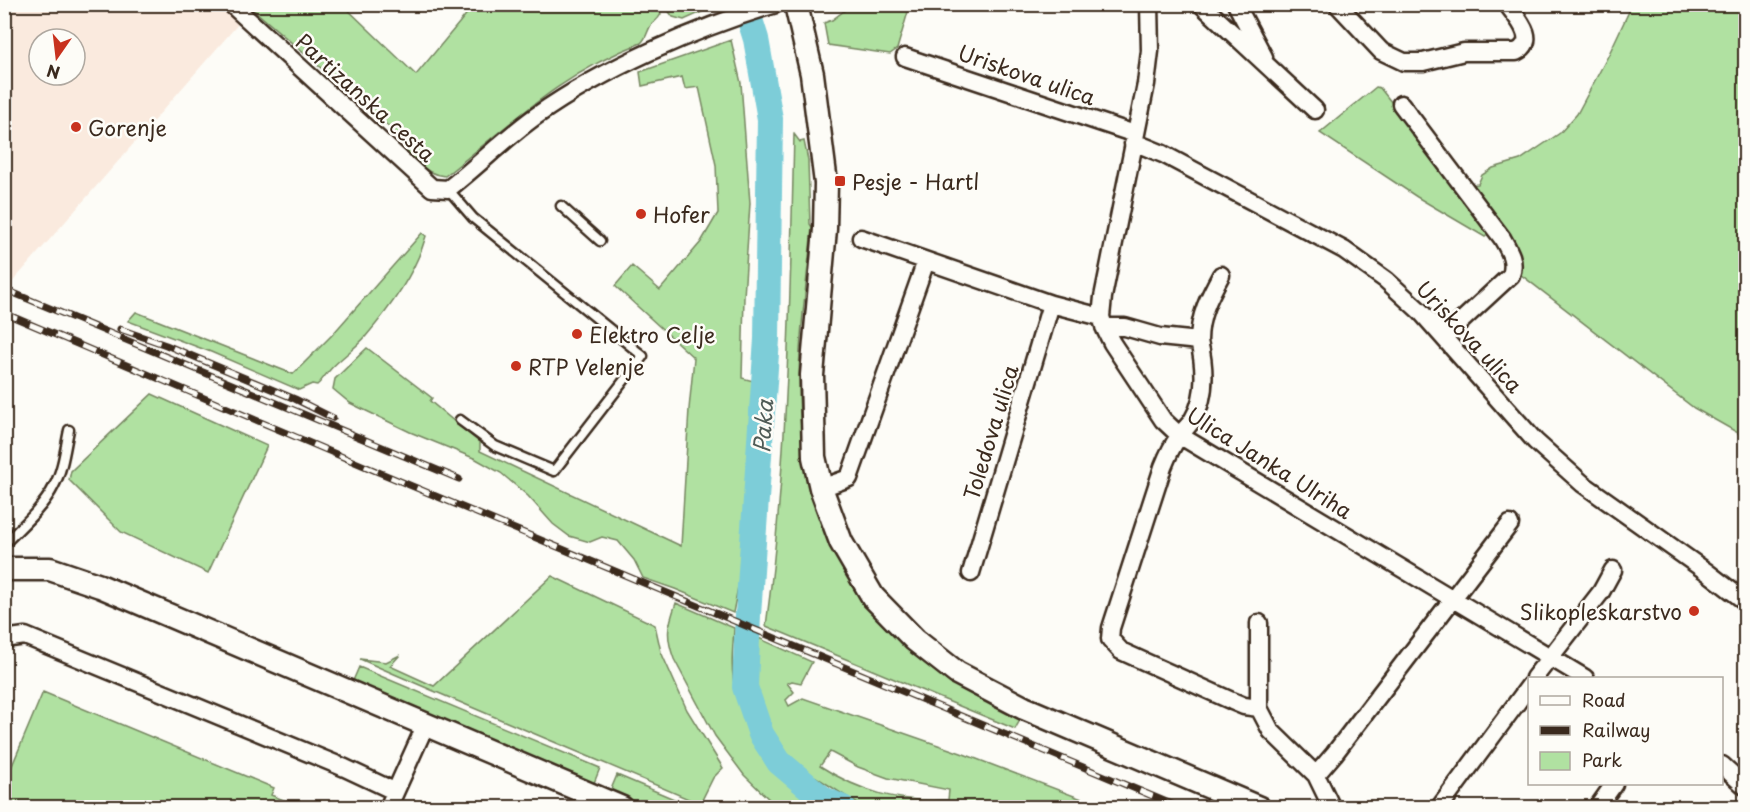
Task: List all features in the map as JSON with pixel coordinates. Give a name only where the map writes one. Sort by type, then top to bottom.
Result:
[{"type":"main road","points":[[783,6],[812,74],[826,183],[825,229],[812,375],[814,457],[821,488],[841,542],[873,597],[915,640],[957,673],[1024,708],[1259,807]]},
{"type":"main road","points":[[5,569],[50,569],[100,586],[622,807]]},
{"type":"street","name":"Partizanska cesta","points":[[231,4],[432,188],[448,189]]},
{"type":"street","points":[[1103,322],[1103,297],[1146,84],[1149,4]]},
{"type":"street","points":[[1201,4],[1315,110]]},
{"type":"street","points":[[1236,4],[1261,48],[1266,64]]},
{"type":"street","points":[[1337,4],[1381,51],[1404,62],[1423,62],[1464,52],[1515,52],[1521,49],[1526,45],[1527,37],[1523,26],[1507,4]]},
{"type":"street","points":[[448,189],[536,117],[599,77],[721,23],[783,6]]},
{"type":"street","name":"Uriskova ulica","points":[[905,57],[1134,139],[1141,145],[1163,154],[1344,250],[1386,280],[1421,312],[1535,441],[1583,484],[1746,602]]},
{"type":"street","points":[[1401,104],[1502,238],[1513,260],[1514,267],[1511,275],[1444,337]]},
{"type":"street","points":[[861,238],[1103,322],[1160,337],[1199,341]]},
{"type":"street","points":[[821,488],[849,478],[926,261]]},
{"type":"street","points":[[1221,275],[1201,319],[1199,341],[1203,370],[1201,400],[1192,421],[1179,435],[1163,467],[1111,628],[1110,639],[1121,651],[1244,706],[1259,708]]},
{"type":"street","name":"Toledova ulica","points":[[971,573],[1051,304]]},
{"type":"street","name":"Ulica Janka Ulriha","points":[[1103,322],[1112,343],[1163,420],[1179,435],[1583,677]]},
{"type":"street","points":[[1316,776],[1510,524]]},
{"type":"street","points":[[1535,677],[1601,592],[1612,570]]},
{"type":"street","points":[[1259,623],[1259,708],[1271,731],[1316,776],[1332,807]]},
{"type":"street","points":[[4,639],[25,636],[345,768],[394,791]]},
{"type":"street","points":[[1439,807],[1528,688]]},
{"type":"street","points":[[388,807],[426,724]]},
{"type":"street","points":[[1723,766],[1746,787]]},
{"type":"street","points":[[1597,807],[1613,785]]},
{"type":"lane","points":[[448,189],[473,218],[643,356],[554,471],[495,446],[460,420]]},
{"type":"lane","points":[[561,206],[600,241]]},
{"type":"lane","points":[[4,544],[35,512],[54,487],[62,465],[69,430]]},
{"type":"shaded area","name":"Gorenje","points":[[253,4],[254,6],[9,286],[4,284],[4,5]]},
{"type":"green space","points":[[712,4],[713,7],[684,20],[673,17],[664,5]]},
{"type":"green space","points":[[853,4],[910,5],[897,49],[890,54],[828,45],[824,23],[832,20]]},
{"type":"green space","points":[[248,5],[343,5],[416,75],[474,5],[657,5],[661,14],[651,25],[641,43],[586,69],[561,85],[445,176],[428,171],[421,166],[394,131]]},
{"type":"green space","points":[[1632,5],[1745,5],[1745,437],[1694,408],[1516,271],[1465,185],[1478,184],[1482,175],[1493,168],[1520,160],[1560,133],[1577,114]]},
{"type":"green space","points":[[731,40],[741,83],[750,203],[742,378],[757,382],[741,571],[733,613],[643,578],[634,560],[618,541],[602,537],[590,542],[569,536],[553,524],[528,496],[501,473],[476,459],[410,432],[350,403],[333,389],[335,379],[367,348],[432,398],[430,401],[480,443],[480,451],[681,546],[694,358],[615,286],[632,266],[660,290],[701,242],[718,213],[716,165],[699,87],[685,89],[682,77],[642,86],[640,72]]},
{"type":"green space","points":[[1376,87],[1380,88],[1493,230],[1485,237],[1417,197],[1320,133]]},
{"type":"green space","points":[[794,134],[800,142],[804,141],[808,160],[810,224],[812,227],[801,332],[799,395],[804,452],[815,503],[833,550],[857,592],[888,630],[926,663],[970,693],[1020,720],[1015,729],[766,626],[783,442]]},
{"type":"green space","points":[[422,233],[426,236],[422,249],[393,302],[366,336],[333,366],[317,385],[312,384],[299,390],[211,352],[128,321],[136,312],[293,374],[332,335]]},
{"type":"green space","points":[[152,394],[267,446],[208,573],[121,532],[69,480],[71,471]]},
{"type":"green space","points":[[552,576],[655,625],[661,652],[687,710],[723,768],[713,778],[700,804],[360,659],[386,662],[400,655],[390,666],[434,686]]},
{"type":"green space","points":[[676,603],[734,628],[733,680],[747,723],[777,773],[805,798],[821,807],[777,807],[744,775],[715,736],[671,651],[669,631]]},
{"type":"green space","points":[[754,636],[812,662],[801,683],[792,681],[787,683],[794,692],[786,700],[789,706],[803,698],[961,753],[1103,807],[861,806],[816,777],[800,770],[786,757],[769,730],[759,704],[755,682]],"holes":[[[830,752],[858,767],[888,778],[949,790],[948,800],[913,800],[881,794],[850,783],[820,766]]]},
{"type":"green space","points":[[359,667],[600,768],[592,788],[352,683]]},
{"type":"green space","points":[[43,692],[274,788],[271,795],[301,807],[5,807],[5,774],[11,768]]},
{"type":"green space","points":[[617,775],[693,807],[641,807],[609,794]]},
{"type":"waterway","name":"Paka","points":[[745,4],[756,39],[770,119],[767,339],[745,687],[761,734],[779,762],[823,799],[843,808]]},
{"type":"railway","points":[[4,289],[459,479]]},
{"type":"railway","points":[[4,313],[1181,808]]},
{"type":"railway","points":[[120,329],[166,345],[295,399],[333,418]]},
{"type":"place","name":"Gorenje","points":[[76,127]]},
{"type":"place","name":"Pesje - Hartl","points":[[840,181]]},
{"type":"place","name":"Hofer","points":[[641,214]]},
{"type":"place","name":"Elektro Celje","points":[[577,334]]},
{"type":"place","name":"RTP Velenje","points":[[516,366]]},
{"type":"place","name":"Slikopleskarstvo","points":[[1694,611]]}]
